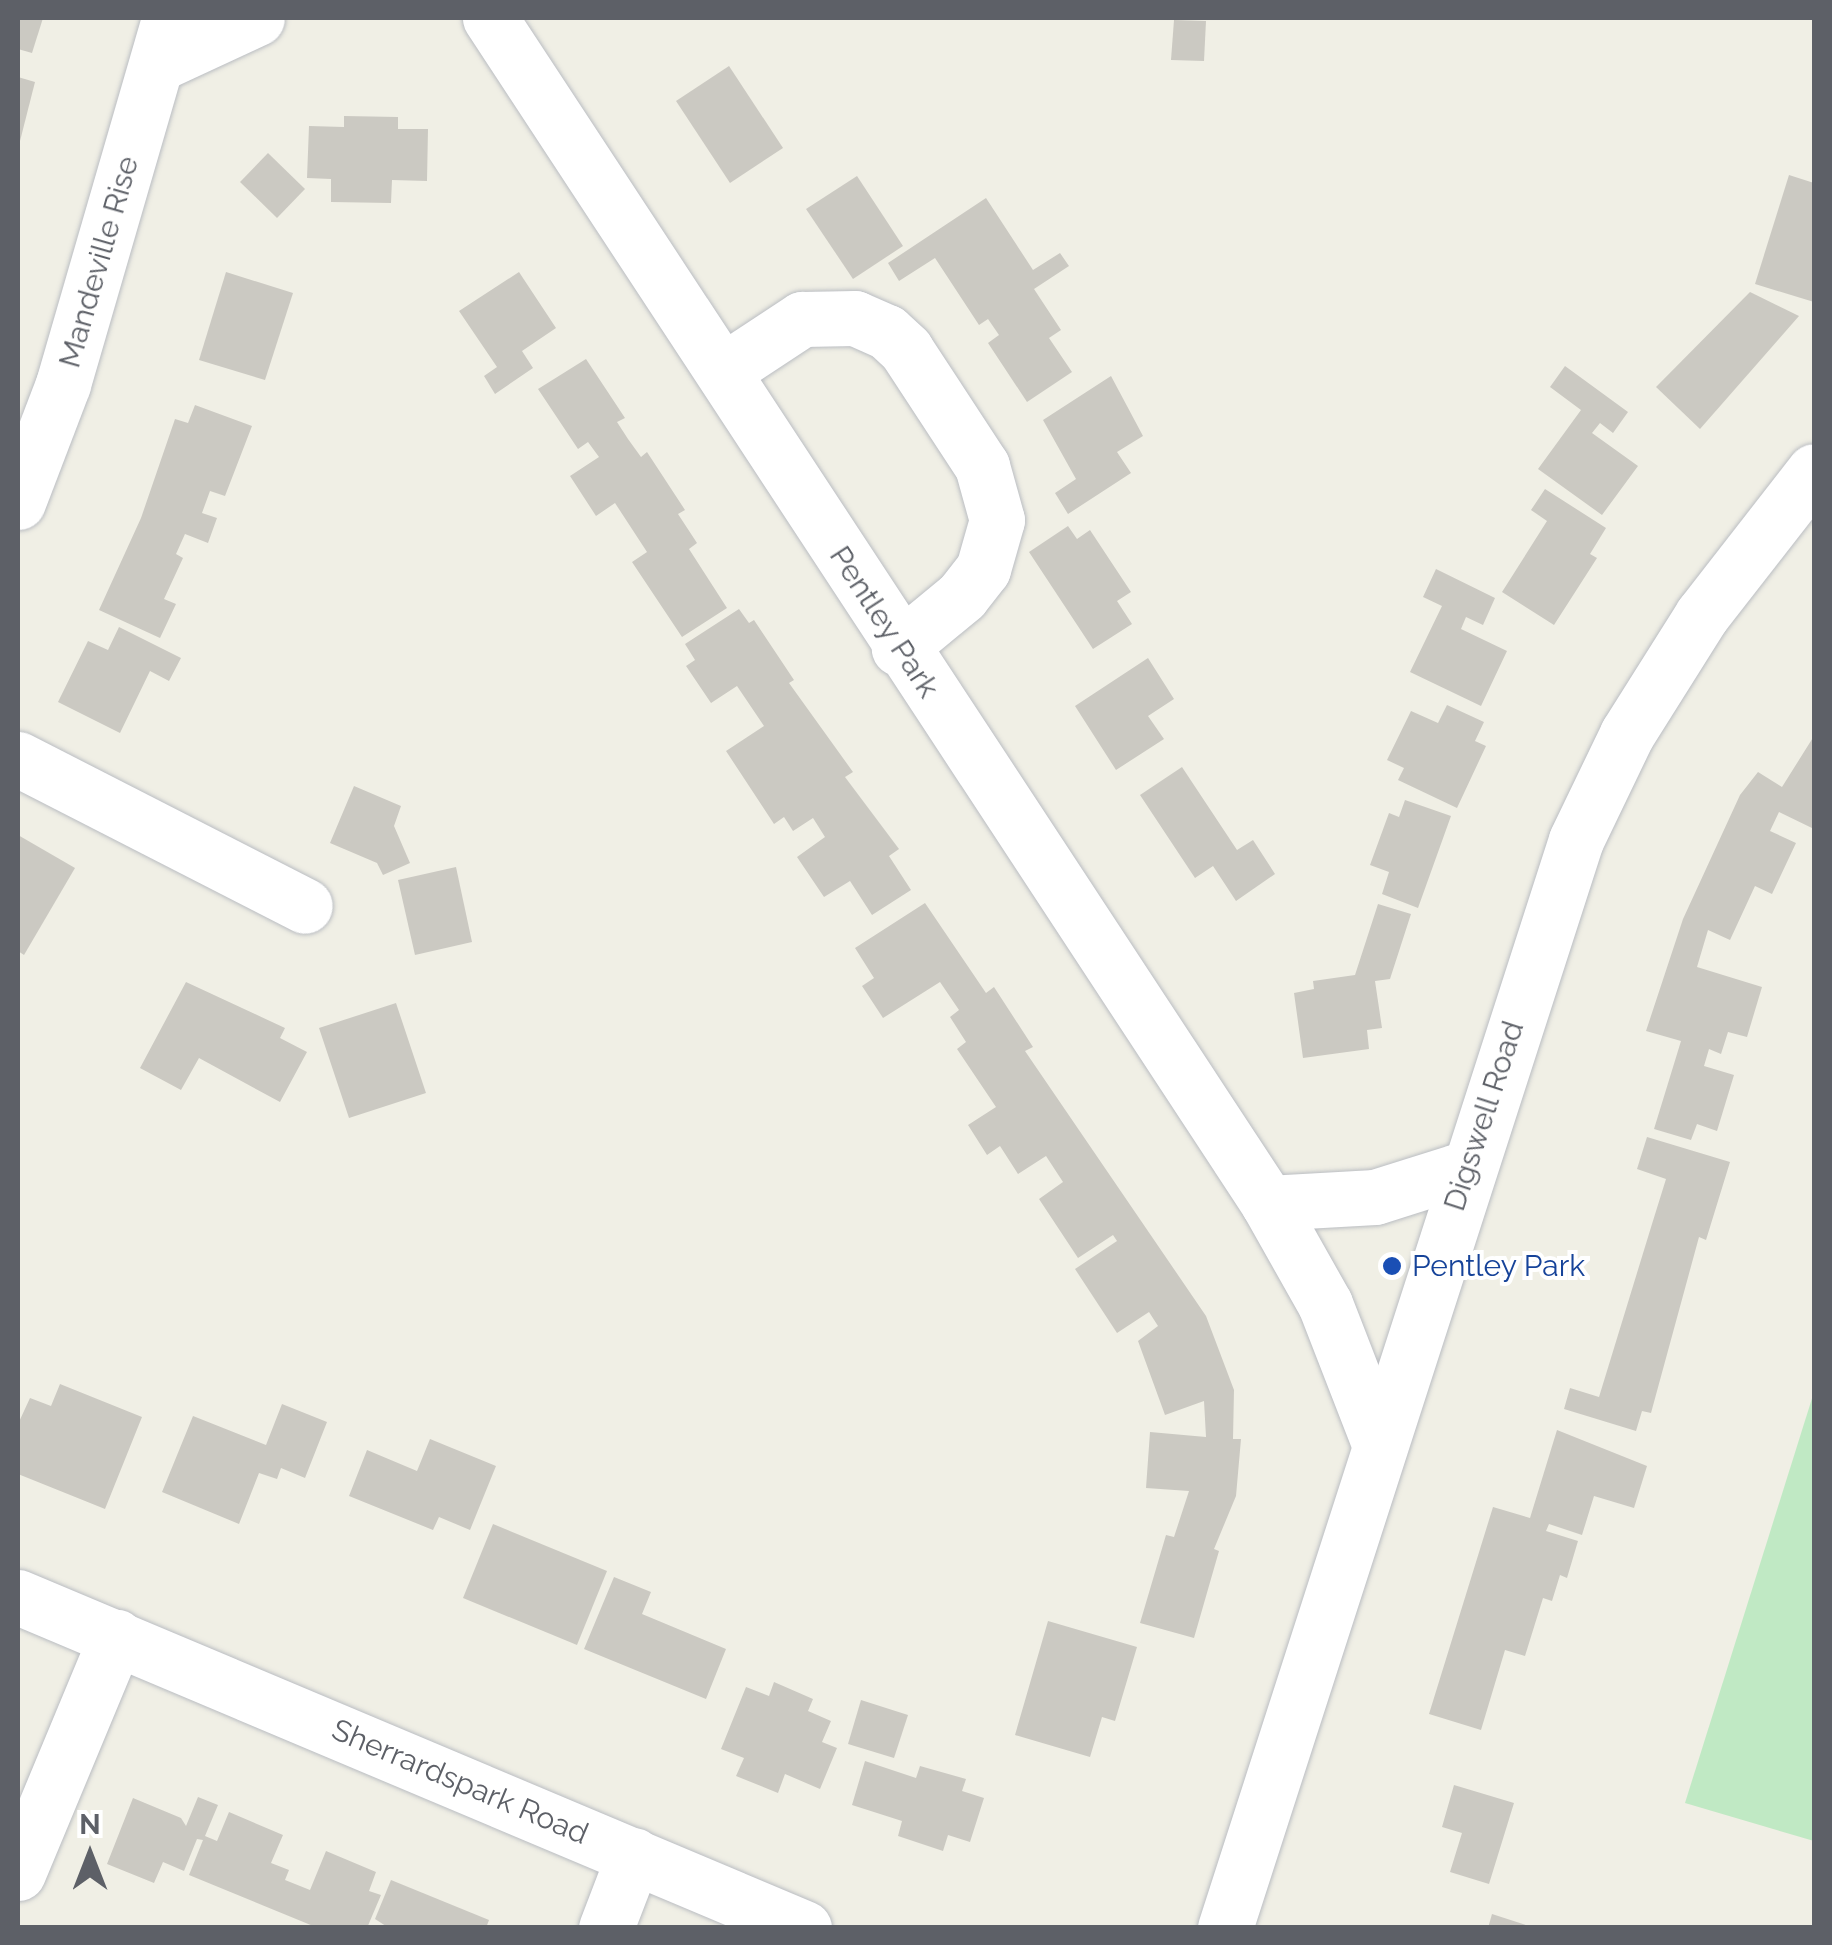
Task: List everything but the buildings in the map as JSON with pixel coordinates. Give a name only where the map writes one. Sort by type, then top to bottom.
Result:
[{"type":"street","points":[[164,41],[257,18]]},
{"type":"street","name":"Pentley Park","points":[[490,18],[723,371],[899,648],[1268,1203],[1325,1304],[1380,1443]]},
{"type":"street","name":"Mandeville Rise","points":[[18,502],[63,384],[164,41]]},
{"type":"street","points":[[723,371],[802,319],[856,318],[886,332],[906,350],[982,466],[996,520],[983,570],[962,596],[899,648]]},
{"type":"street","name":"Digswell Road","points":[[1225,1928],[1569,858],[1627,734],[1702,614],[1814,471]]},
{"type":"street","points":[[18,759],[304,906]]},
{"type":"street","points":[[1268,1203],[1375,1197],[1468,1168]]},
{"type":"street","name":"Sherrardspark Road","points":[[18,1596],[804,1928]]},
{"type":"street","points":[[18,1874],[116,1636]]},
{"type":"street","points":[[606,1928],[634,1855]]},
{"type":"green space","points":[[1814,1392],[1814,1841],[1685,1803]]},
{"type":"place","name":"Pentley Park","points":[[1392,1266]]}]
